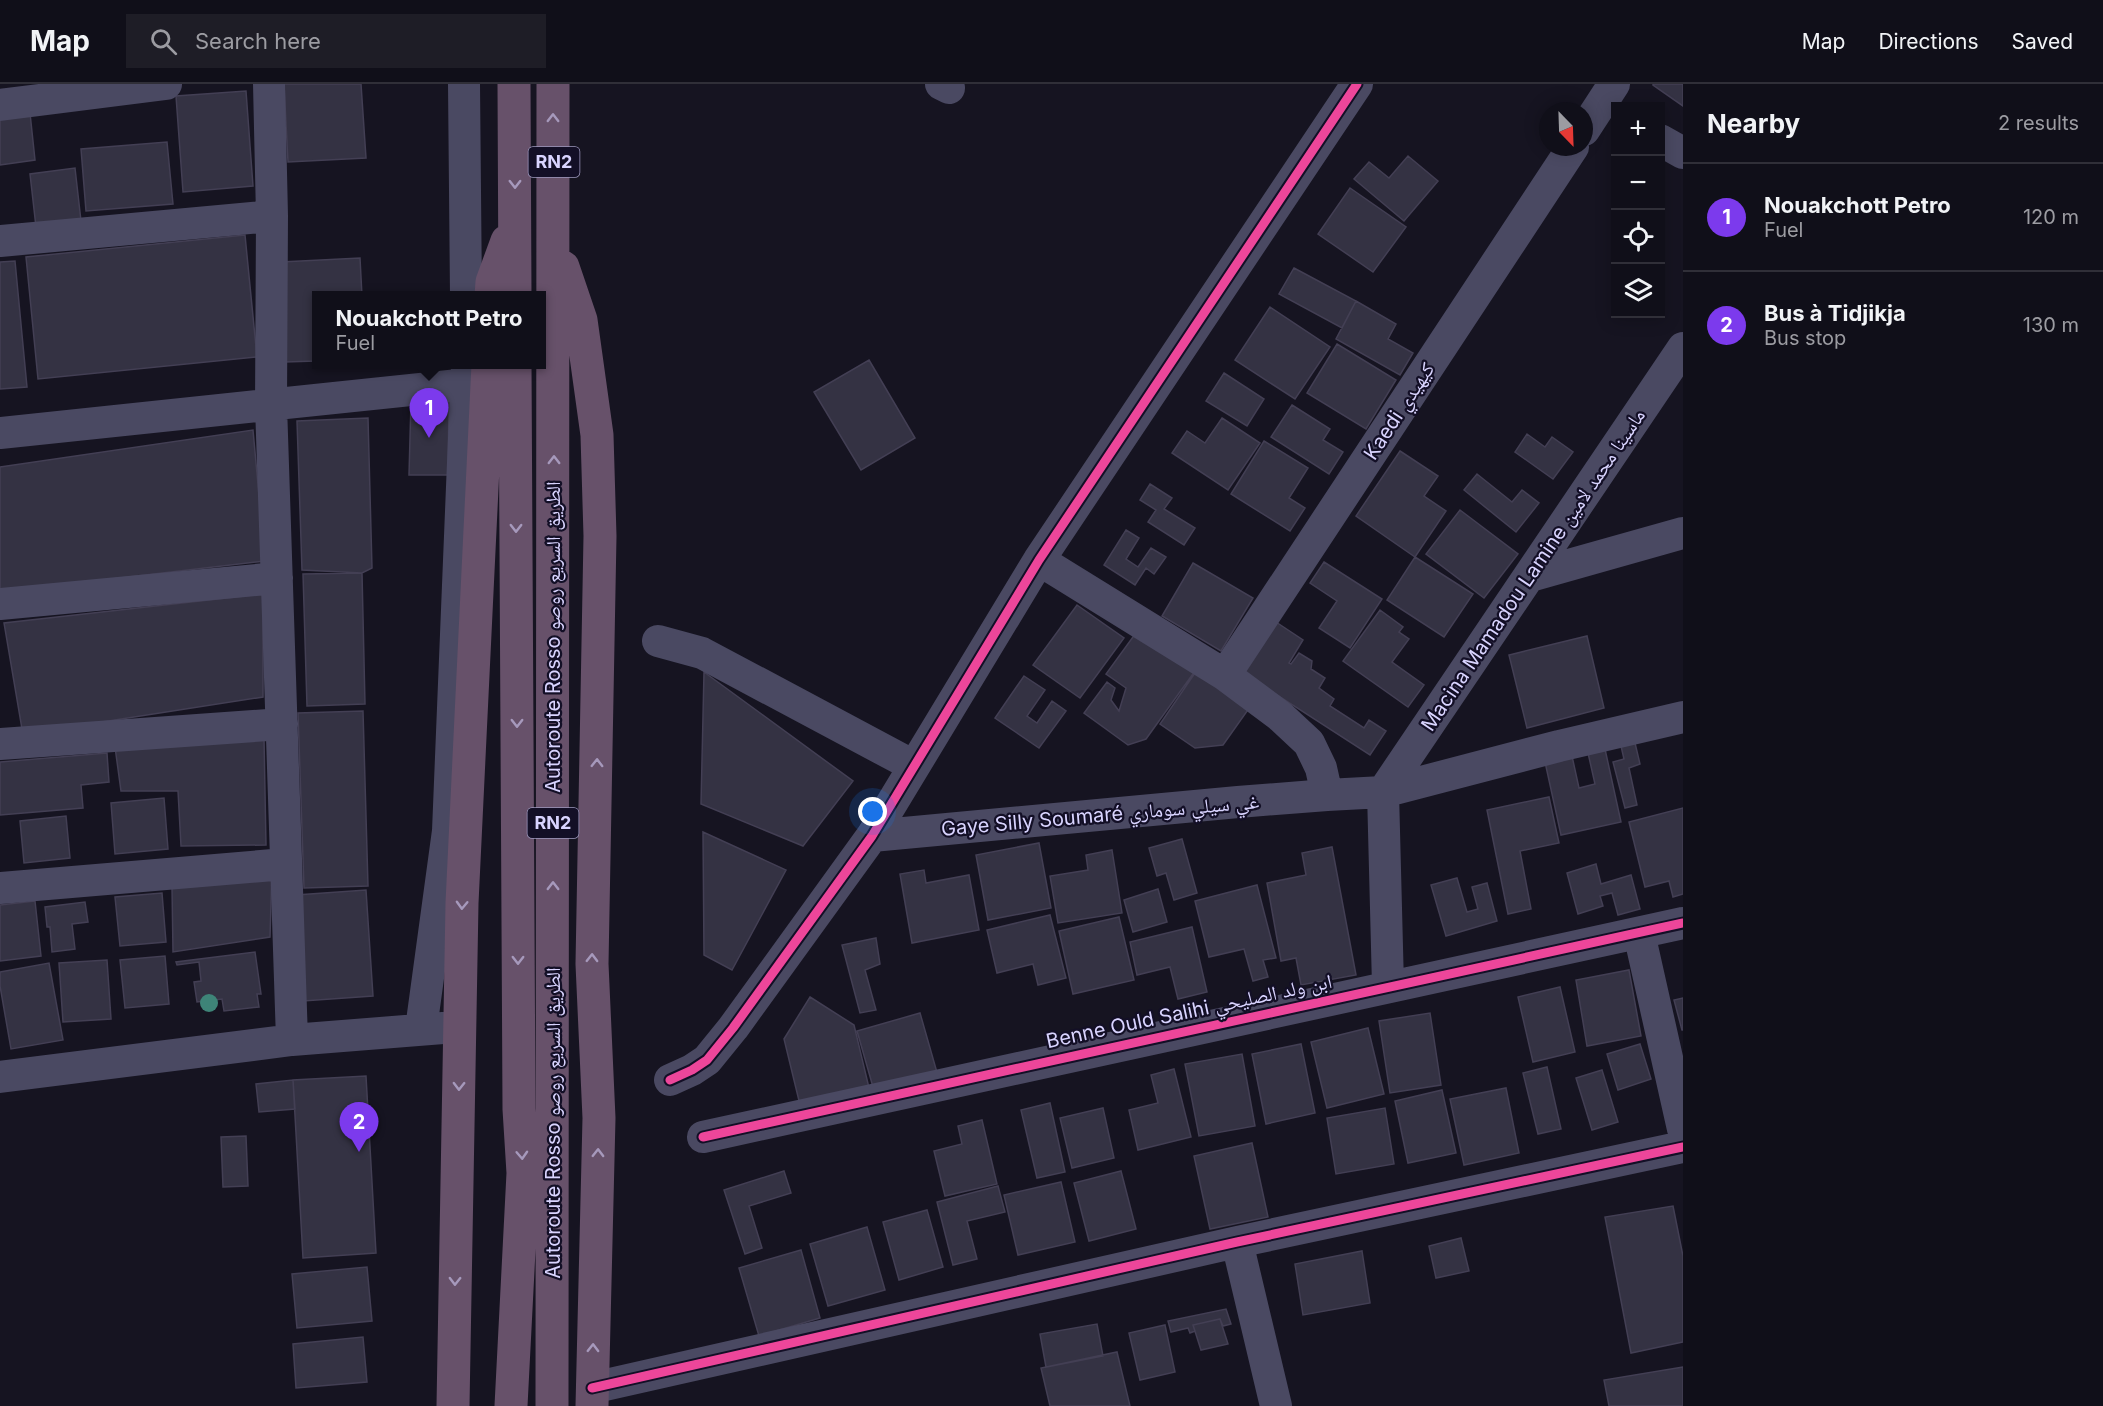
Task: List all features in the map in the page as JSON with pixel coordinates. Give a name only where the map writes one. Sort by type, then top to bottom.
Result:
[{"type":"highway","name":"RN2","points":[[514,84],[515,291]]},
{"type":"highway","name":"Autoroute Rosso الطريق السريع روصو","points":[[552,1406],[553,84]]},
{"type":"highway","points":[[491,291],[492,282],[515,219]]},
{"type":"highway","points":[[554,239],[581,320],[597,435],[600,536],[592,964],[599,1118],[592,1397]]},
{"type":"highway","name":"Autoroute Rosso الطريق السريع روصو","points":[[511,1406],[523,1173],[519,1109],[516,369]]},
{"type":"highway","points":[[453,1406],[474,371]]},
{"type":"street","points":[[0,105],[166,84]]},
{"type":"street","points":[[269,84],[272,216],[271,405],[292,1040]]},
{"type":"street","points":[[464,84],[466,291]]},
{"type":"street","points":[[670,1080],[692,1070],[706,1060],[726,1036],[873,836],[1039,560],[1358,84]]},
{"type":"street","points":[[1593,120],[1610,101]]},
{"type":"street","points":[[1665,143],[1683,153]]},
{"type":"street","name":"Kaedi كيهيدي","points":[[1225,675],[1567,156]]},
{"type":"street","points":[[0,241],[272,216]]},
{"type":"street","name":"Macina Mamadou Lamine ماسينا محمد لامين","points":[[1383,792],[1683,348]]},
{"type":"street","points":[[0,433],[271,405],[474,371],[448,831],[422,1029]]},
{"type":"street","points":[[1530,576],[1683,533]]},
{"type":"street","points":[[1039,560],[1225,675],[1280,716],[1309,743],[1321,768],[1328,795]]},
{"type":"street","points":[[0,604],[277,578]]},
{"type":"street","points":[[658,641],[702,653],[914,766]]},
{"type":"street","points":[[1388,986],[1383,792],[1559,746],[1683,717]]},
{"type":"street","points":[[0,744],[282,724]]},
{"type":"street","name":"Gaye Silly Soumaré غي سيلي سوماري","points":[[873,836],[1238,802],[1383,792]]},
{"type":"street","points":[[0,888],[285,864]]},
{"type":"street","name":"Benne Ould Salihi ابن ولد الصليحي","points":[[703,1137],[1683,923]]},
{"type":"street","points":[[1639,933],[1683,1129]]},
{"type":"street","points":[[0,1077],[292,1040],[460,1028]]},
{"type":"street","points":[[592,1397],[1237,1242],[1683,1147]]},
{"type":"street","points":[[1237,1242],[1276,1406]]},
{"type":"building","points":[[284,84],[361,84],[366,158],[288,162]]},
{"type":"building","points":[[1683,84],[1683,106],[1653,85]]},
{"type":"building","points":[[246,91],[253,186],[183,192],[176,96]]},
{"type":"building","points":[[30,113],[35,160],[0,165],[0,117]]},
{"type":"building","points":[[167,142],[173,204],[86,211],[81,149]]},
{"type":"building","points":[[1408,156],[1438,181],[1404,221],[1354,179],[1369,162],[1389,178]]},
{"type":"building","points":[[75,168],[81,221],[36,227],[30,174]]},
{"type":"building","points":[[1350,188],[1406,227],[1373,272],[1318,234]]},
{"type":"building","points":[[245,235],[257,357],[38,379],[26,257]]},
{"type":"building","points":[[360,258],[362,291],[312,291],[312,361],[285,362],[281,262]]},
{"type":"building","points":[[15,261],[27,387],[0,389],[0,262]]},
{"type":"building","points":[[1294,268],[1356,301],[1342,328],[1279,294]]},
{"type":"building","points":[[1356,301],[1396,324],[1388,339],[1413,353],[1400,375],[1336,339]]},
{"type":"building","points":[[1270,307],[1330,347],[1295,399],[1235,360]]},
{"type":"building","points":[[1337,344],[1396,380],[1366,429],[1307,393]]},
{"type":"building","points":[[869,360],[915,438],[861,470],[814,392]]},
{"type":"building","points":[[1224,373],[1264,399],[1247,426],[1206,401]]},
{"type":"building","points":[[411,401],[449,402],[448,475],[409,475]]},
{"type":"building","points":[[1292,405],[1330,429],[1323,440],[1343,452],[1329,474],[1271,437]]},
{"type":"building","points":[[368,418],[372,568],[362,573],[302,570],[297,421]]},
{"type":"building","points":[[1222,418],[1260,443],[1228,490],[1172,453],[1187,431],[1205,443]]},
{"type":"building","points":[[253,430],[265,561],[0,592],[0,467]]},
{"type":"building","points":[[1527,434],[1545,447],[1552,437],[1573,452],[1553,479],[1515,452]]},
{"type":"building","points":[[1264,441],[1308,468],[1289,498],[1305,508],[1290,531],[1231,494]]},
{"type":"building","points":[[1400,451],[1438,476],[1424,496],[1446,511],[1415,557],[1356,516]]},
{"type":"building","points":[[1477,474],[1512,502],[1522,490],[1539,503],[1516,532],[1464,490]]},
{"type":"building","points":[[1150,484],[1172,498],[1164,509],[1195,528],[1184,545],[1148,522],[1156,510],[1140,500]]},
{"type":"building","points":[[1460,510],[1518,554],[1484,598],[1426,554]]},
{"type":"building","points":[[1126,530],[1139,538],[1126,559],[1138,567],[1151,548],[1166,557],[1154,574],[1146,568],[1135,585],[1104,565]]},
{"type":"building","points":[[1415,557],[1473,594],[1444,637],[1387,600]]},
{"type":"building","points":[[1324,562],[1382,599],[1350,648],[1319,628],[1337,601],[1310,583]]},
{"type":"building","points":[[1193,563],[1253,598],[1221,651],[1162,616]]},
{"type":"building","points":[[362,573],[365,704],[307,706],[303,574]]},
{"type":"building","points":[[263,594],[263,697],[102,722],[22,729],[4,623]]},
{"type":"building","points":[[1077,605],[1124,638],[1080,698],[1033,665]]},
{"type":"building","points":[[1380,610],[1403,627],[1399,632],[1409,639],[1392,662],[1424,685],[1408,707],[1343,661]]},
{"type":"building","points":[[1276,622],[1303,640],[1289,663],[1291,664],[1299,653],[1312,661],[1311,669],[1325,678],[1319,688],[1334,699],[1330,706],[1364,728],[1369,720],[1386,731],[1370,755],[1243,673]]},
{"type":"building","points":[[1138,630],[1195,671],[1146,739],[1128,745],[1084,713],[1107,682],[1115,688],[1111,700],[1119,711],[1126,688],[1106,674]]},
{"type":"building","points":[[1587,636],[1604,708],[1527,728],[1509,655]]},
{"type":"building","points":[[1197,670],[1250,707],[1223,745],[1195,748],[1160,724]]},
{"type":"building","points":[[704,672],[853,781],[803,846],[701,804]]},
{"type":"building","points":[[1024,676],[1045,690],[1027,716],[1037,723],[1052,701],[1066,711],[1039,748],[995,718]]},
{"type":"building","points":[[363,711],[368,886],[304,888],[298,713]]},
{"type":"building","points":[[264,738],[266,845],[181,846],[178,791],[121,791],[115,747]]},
{"type":"building","points":[[1635,743],[1640,764],[1629,768],[1637,805],[1625,808],[1613,762],[1624,759],[1621,746]]},
{"type":"building","points":[[1605,749],[1621,822],[1561,835],[1545,762],[1572,756],[1579,788],[1595,784],[1588,753]]},
{"type":"building","points":[[107,753],[109,782],[81,785],[83,808],[0,815],[0,762]]},
{"type":"building","points":[[1549,797],[1559,843],[1520,851],[1531,909],[1508,914],[1487,810]]},
{"type":"building","points":[[164,798],[168,849],[115,854],[111,803]]},
{"type":"building","points":[[1683,808],[1683,894],[1673,897],[1669,881],[1645,887],[1629,822]]},
{"type":"building","points":[[66,816],[70,858],[24,863],[20,821]]},
{"type":"building","points":[[703,832],[786,870],[732,970],[704,955]]},
{"type":"building","points":[[1182,839],[1197,893],[1174,900],[1166,873],[1157,876],[1149,848]]},
{"type":"building","points":[[1039,843],[1051,908],[988,920],[976,855]]},
{"type":"building","points":[[1332,847],[1356,975],[1301,985],[1296,958],[1281,961],[1267,883],[1306,875],[1302,853]]},
{"type":"building","points":[[1112,850],[1122,913],[1058,923],[1050,876],[1088,870],[1086,855]]},
{"type":"building","points":[[1596,864],[1601,884],[1631,875],[1640,909],[1618,915],[1612,893],[1600,896],[1603,906],[1578,914],[1567,873]]},
{"type":"building","points":[[272,868],[270,937],[173,952],[172,887]]},
{"type":"building","points":[[924,870],[926,883],[969,875],[979,930],[912,943],[900,874]]},
{"type":"building","points":[[1457,878],[1467,912],[1478,909],[1472,887],[1487,883],[1497,921],[1446,936],[1431,885]]},
{"type":"building","points":[[1257,885],[1276,958],[1263,960],[1268,977],[1253,981],[1244,949],[1209,957],[1195,901]]},
{"type":"building","points":[[1158,889],[1167,922],[1133,932],[1124,900]]},
{"type":"building","points":[[366,890],[373,996],[303,1001],[296,895]]},
{"type":"building","points":[[162,893],[166,942],[120,946],[115,897]]},
{"type":"building","points":[[35,901],[41,956],[0,961],[0,905]]},
{"type":"building","points":[[85,902],[88,922],[72,924],[75,949],[52,952],[50,927],[47,927],[45,907]]},
{"type":"building","points":[[1050,915],[1066,978],[1038,985],[1033,964],[997,973],[987,930]]},
{"type":"building","points":[[1119,917],[1134,980],[1073,994],[1059,931]]},
{"type":"building","points":[[1192,927],[1207,992],[1178,999],[1170,967],[1137,975],[1130,942]]},
{"type":"building","points":[[876,938],[880,964],[865,970],[876,1010],[860,1013],[842,945]]},
{"type":"building","points":[[255,952],[261,994],[257,994],[259,1007],[224,1011],[222,999],[197,1002],[194,982],[201,981],[199,962],[177,965],[176,962]]},
{"type":"building","points":[[165,956],[169,1004],[125,1008],[120,960]]},
{"type":"building","points":[[107,960],[111,1019],[63,1022],[59,963]]},
{"type":"building","points":[[49,963],[63,1040],[11,1049],[0,986],[0,972]]},
{"type":"building","points":[[1629,970],[1641,1036],[1587,1046],[1576,980]]},
{"type":"building","points":[[1560,987],[1575,1052],[1533,1062],[1518,997]]},
{"type":"building","points":[[810,997],[854,1025],[870,1092],[801,1109],[784,1039]]},
{"type":"building","points":[[1683,998],[1683,1030],[1682,1030],[1674,1000]]},
{"type":"building","points":[[920,1013],[938,1076],[875,1094],[857,1031]]},
{"type":"building","points":[[1430,1013],[1441,1085],[1390,1093],[1379,1021]]},
{"type":"building","points":[[1368,1028],[1384,1094],[1327,1108],[1311,1042]]},
{"type":"building","points":[[1301,1044],[1315,1113],[1266,1124],[1252,1054]]},
{"type":"building","points":[[1640,1044],[1651,1079],[1618,1090],[1607,1054]]},
{"type":"building","points":[[1242,1054],[1255,1126],[1199,1136],[1185,1064]]},
{"type":"building","points":[[1547,1067],[1561,1129],[1538,1134],[1523,1073]]},
{"type":"building","points":[[1174,1069],[1191,1137],[1138,1150],[1129,1110],[1158,1103],[1151,1075]]},
{"type":"building","points":[[1602,1070],[1618,1122],[1592,1130],[1576,1078]]},
{"type":"building","points":[[366,1076],[376,1253],[303,1258],[293,1080]]},
{"type":"building","points":[[293,1080],[295,1109],[259,1112],[256,1084]]},
{"type":"building","points":[[1506,1088],[1519,1153],[1464,1165],[1450,1099]]},
{"type":"building","points":[[1442,1090],[1456,1153],[1408,1163],[1395,1101]]},
{"type":"building","points":[[1050,1103],[1065,1172],[1037,1178],[1021,1110]]},
{"type":"building","points":[[1103,1108],[1114,1158],[1072,1168],[1060,1118]]},
{"type":"building","points":[[1385,1108],[1394,1164],[1336,1174],[1327,1118]]},
{"type":"building","points":[[982,1120],[997,1184],[945,1196],[934,1151],[962,1144],[958,1126]]},
{"type":"building","points":[[246,1136],[248,1186],[223,1187],[221,1137]]},
{"type":"building","points":[[1252,1143],[1268,1217],[1210,1229],[1194,1156]]},
{"type":"building","points":[[784,1171],[791,1193],[749,1206],[762,1248],[745,1254],[724,1190]]},
{"type":"building","points":[[1121,1171],[1136,1229],[1089,1241],[1074,1183]]},
{"type":"building","points":[[1061,1182],[1075,1242],[1018,1255],[1004,1195]]},
{"type":"building","points":[[998,1186],[1005,1212],[967,1221],[977,1259],[953,1265],[937,1202]]},
{"type":"building","points":[[1673,1206],[1683,1256],[1683,1342],[1631,1353],[1605,1217]]},
{"type":"building","points":[[927,1210],[943,1267],[899,1280],[883,1222]]},
{"type":"building","points":[[867,1227],[885,1290],[828,1306],[810,1244]]},
{"type":"building","points":[[1461,1238],[1469,1271],[1436,1278],[1429,1246]]},
{"type":"building","points":[[801,1250],[820,1318],[759,1336],[739,1268]]},
{"type":"building","points":[[1362,1251],[1370,1303],[1303,1315],[1295,1264]]},
{"type":"building","points":[[367,1267],[372,1321],[297,1328],[292,1274]]},
{"type":"building","points":[[1226,1309],[1231,1324],[1223,1326],[1220,1319],[1193,1325],[1195,1331],[1190,1333],[1188,1328],[1171,1332],[1168,1321]]},
{"type":"building","points":[[1220,1319],[1228,1344],[1201,1350],[1193,1325]]},
{"type":"building","points":[[1097,1324],[1103,1356],[1046,1367],[1040,1334]]},
{"type":"building","points":[[1165,1325],[1175,1372],[1140,1380],[1129,1333]]},
{"type":"building","points":[[363,1337],[367,1382],[296,1388],[293,1344]]},
{"type":"building","points":[[1117,1352],[1130,1406],[1050,1406],[1041,1368]]},
{"type":"building","points":[[1683,1367],[1683,1406],[1609,1406],[1604,1380]]},
{"type":"cycle path","points":[[670,1080],[707,1060],[733,1028],[872,836],[1039,560],[1357,84]]},
{"type":"cycle path","points":[[703,1137],[1683,923]]},
{"type":"cycle path","points":[[592,1388],[1237,1242],[1683,1147]]},
{"type":"place","name":"Nouakchott Petro","points":[[429,438]]},
{"type":"place","name":"Bus à Tidjikja","points":[[359,1152]]}]
